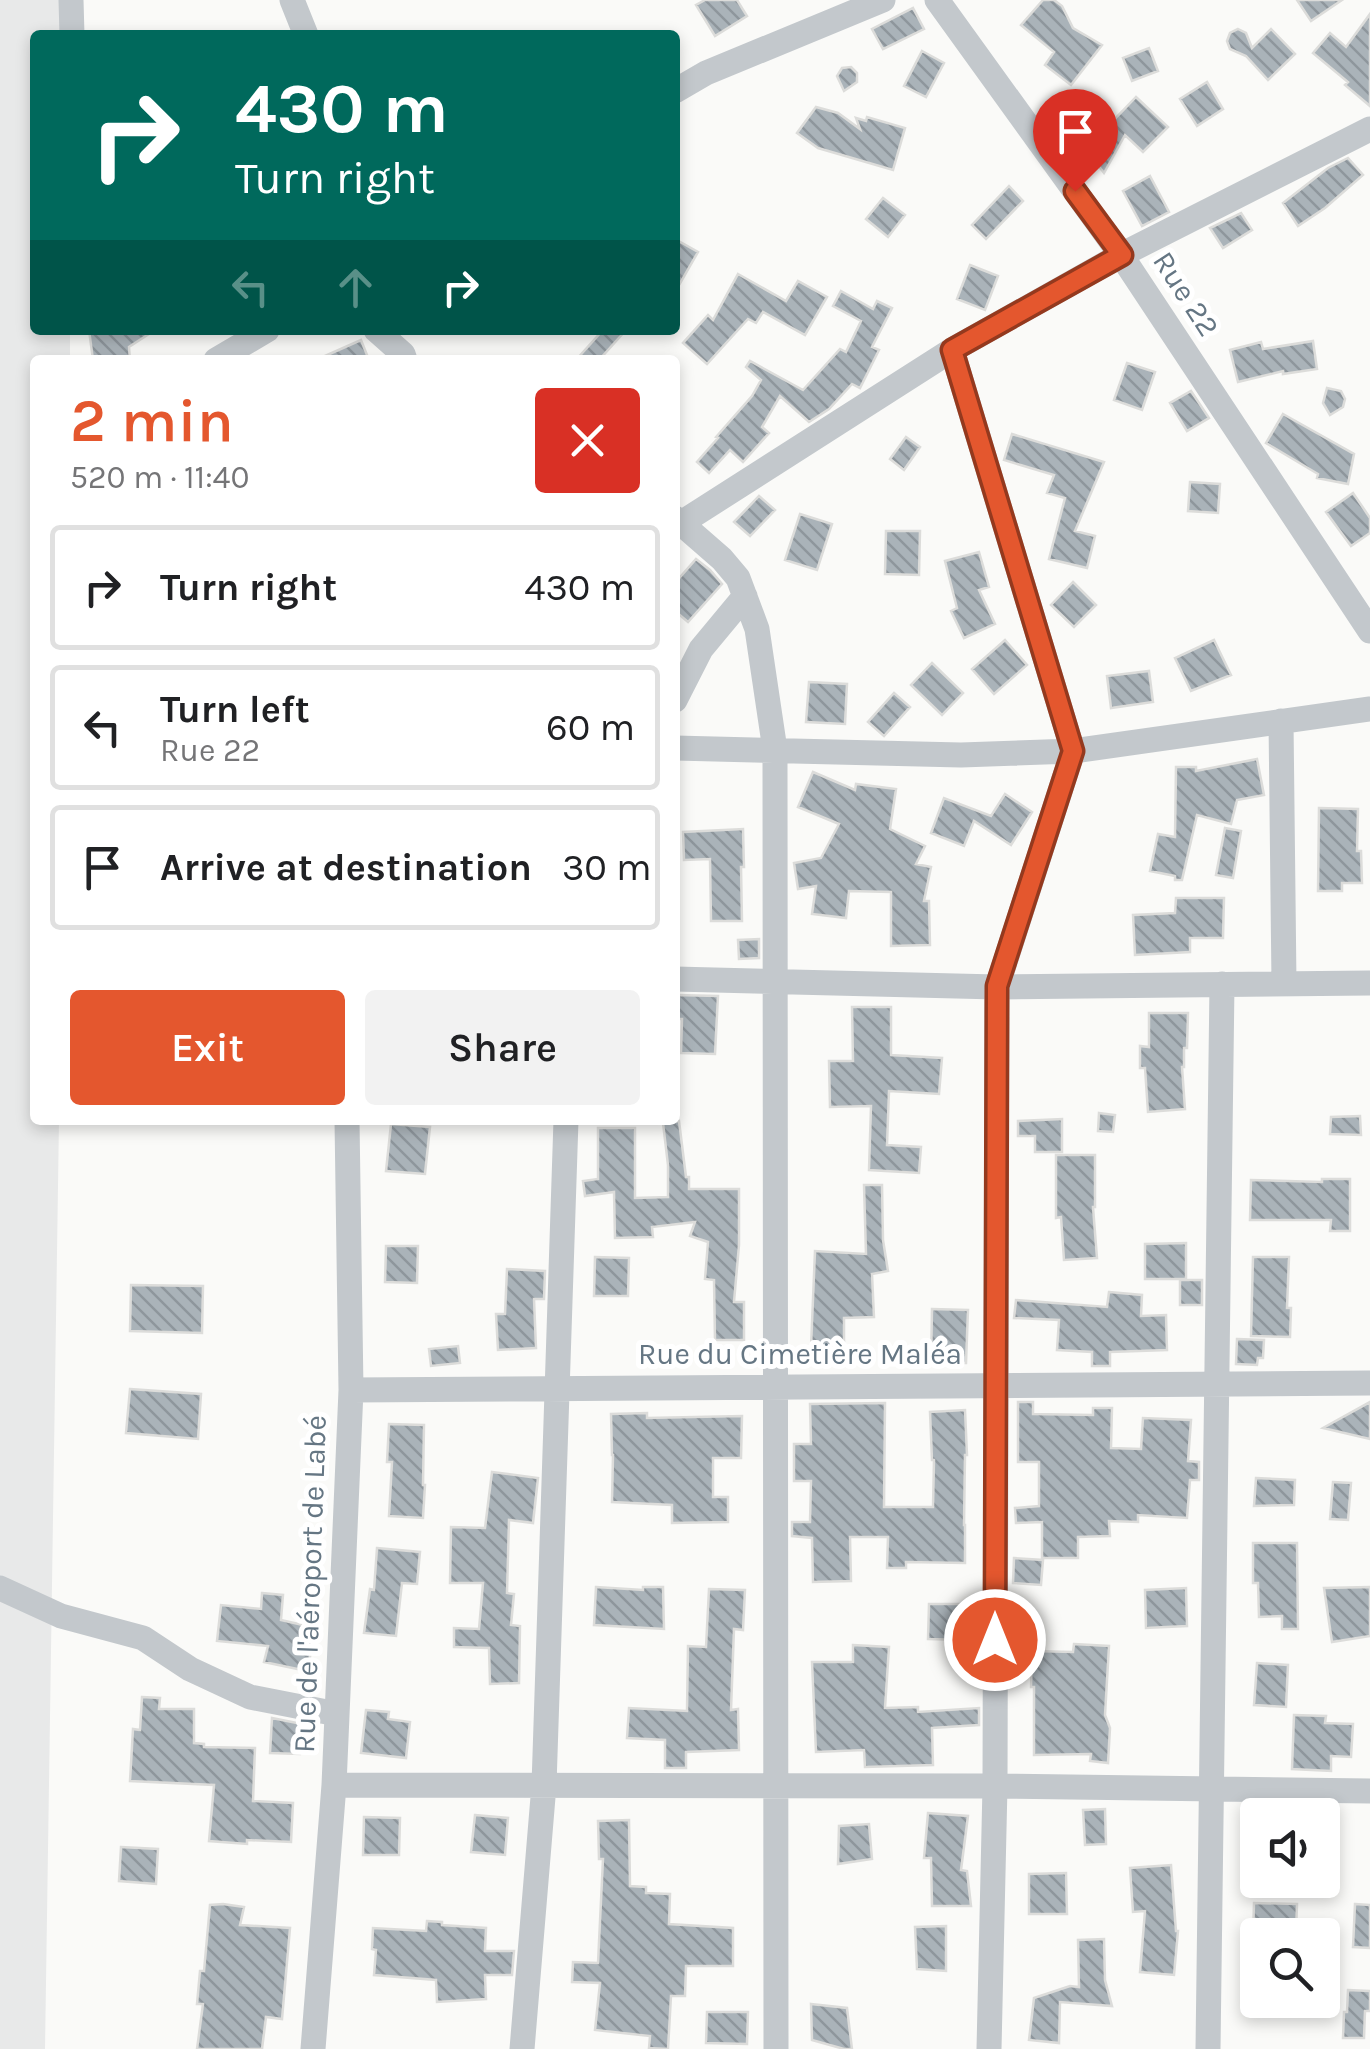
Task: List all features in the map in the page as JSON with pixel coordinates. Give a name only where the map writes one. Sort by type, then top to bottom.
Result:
[{"type":"street","points":[[71,0],[72,30]]},
{"type":"street","points":[[292,0],[304,30]]},
{"type":"street","points":[[680,88],[706,73],[884,0]]},
{"type":"street","name":"Rue 22","points":[[937,0],[1122,255],[1370,630]]},
{"type":"street","points":[[680,522],[952,350],[1122,255],[1370,129]]},
{"type":"street","points":[[229,355],[259,335]]},
{"type":"street","points":[[382,335],[405,355]]},
{"type":"street","points":[[952,350],[1073,751],[997,986],[994,1786],[989,2049]]},
{"type":"street","points":[[680,525],[722,559],[738,578],[757,629],[775,750],[776,2049]]},
{"type":"street","points":[[680,690],[701,650],[745,596]]},
{"type":"street","points":[[680,748],[960,755],[1073,751],[1370,709]]},
{"type":"street","points":[[1281,721],[1284,984]]},
{"type":"street","points":[[680,979],[997,986],[1370,983]]},
{"type":"street","points":[[1208,2049],[1222,984]]},
{"type":"street","name":"Rue de l'aéroport de Labé","points":[[313,2049],[334,1784],[351,1390],[347,1125]]},
{"type":"street","points":[[522,2049],[544,1785],[566,1125]]},
{"type":"street","name":"Rue du Cimetière Maléa","points":[[351,1390],[1370,1384]]},
{"type":"street","points":[[0,1588],[61,1616],[143,1638],[190,1669],[250,1697],[337,1714]]},
{"type":"street","points":[[334,1784],[994,1786],[1370,1792]]},
{"type":"shaded area","points":[[0,0],[75,0],[75,30],[30,30],[30,335],[70,335],[70,355],[30,355],[30,1125],[59,1125],[45,2049],[0,2049]]},
{"type":"building","points":[[705,0],[737,0],[747,16],[715,36],[696,5]]},
{"type":"building","points":[[1043,0],[1054,0],[1062,6],[1073,28],[1102,45],[1071,85],[1045,65],[1054,52],[1021,25]]},
{"type":"building","points":[[1297,0],[1342,0],[1311,21]]},
{"type":"building","points":[[913,8],[924,29],[883,49],[872,29]]},
{"type":"building","points":[[1370,14],[1370,106],[1313,53],[1330,33],[1346,47]]},
{"type":"building","points":[[1238,29],[1246,33],[1252,48],[1271,29],[1295,54],[1268,80],[1246,56],[1230,49],[1230,33]]},
{"type":"building","points":[[1149,48],[1158,71],[1132,81],[1123,58]]},
{"type":"building","points":[[922,51],[944,63],[926,97],[904,86]]},
{"type":"building","points":[[851,67],[857,73],[857,82],[844,91],[837,76],[842,68]]},
{"type":"building","points":[[1207,82],[1223,109],[1197,126],[1180,99]]},
{"type":"building","points":[[1136,97],[1168,127],[1143,152],[1125,135],[1104,173],[1066,123],[1087,106],[1105,129]]},
{"type":"building","points":[[816,107],[838,113],[860,129],[856,118],[866,121],[867,117],[905,128],[893,170],[818,148],[797,133]]},
{"type":"building","points":[[1348,158],[1363,175],[1298,226],[1283,203],[1328,168]]},
{"type":"building","points":[[1150,176],[1169,212],[1142,226],[1123,191]]},
{"type":"building","points":[[1009,186],[1023,201],[986,239],[972,225]]},
{"type":"building","points":[[883,198],[905,215],[888,237],[866,219]]},
{"type":"building","points":[[1241,213],[1252,230],[1223,248],[1210,228]]},
{"type":"building","points":[[680,242],[698,252],[680,283]]},
{"type":"building","points":[[970,265],[998,276],[985,310],[957,299]]},
{"type":"building","points":[[738,274],[786,301],[798,281],[827,297],[805,335],[763,312],[756,323],[748,319],[707,364],[683,343],[708,315],[713,320]]},
{"type":"building","points":[[841,291],[873,309],[877,301],[892,308],[872,347],[879,350],[860,388],[852,384],[829,409],[809,422],[780,396],[762,427],[769,433],[743,462],[730,450],[709,473],[697,462],[761,380],[746,367],[750,361],[803,390],[840,349],[846,352],[861,321],[833,306]]},
{"type":"building","points":[[90,335],[147,335],[129,347],[130,355],[92,355]]},
{"type":"building","points":[[598,335],[622,335],[604,355],[580,355]]},
{"type":"building","points":[[361,340],[367,355],[327,355]]},
{"type":"building","points":[[1313,341],[1317,369],[1283,371],[1238,382],[1230,350],[1261,342],[1263,349]]},
{"type":"building","points":[[1127,363],[1155,372],[1142,410],[1114,400]]},
{"type":"building","points":[[1327,388],[1341,391],[1345,399],[1343,407],[1330,415],[1323,403]]},
{"type":"building","points":[[1191,391],[1209,418],[1187,431],[1170,403]]},
{"type":"building","points":[[1283,414],[1354,454],[1348,484],[1317,478],[1318,474],[1266,443]]},
{"type":"building","points":[[1012,434],[1104,462],[1075,531],[1095,536],[1087,568],[1049,559],[1065,498],[1047,493],[1054,475],[1004,460]]},
{"type":"building","points":[[906,437],[920,447],[904,470],[890,459]]},
{"type":"building","points":[[1190,482],[1220,484],[1218,513],[1188,511]]},
{"type":"building","points":[[1353,493],[1370,518],[1370,533],[1351,546],[1326,512]]},
{"type":"building","points":[[759,496],[775,510],[750,536],[734,522]]},
{"type":"building","points":[[800,514],[832,524],[817,570],[785,560]]},
{"type":"building","points":[[886,531],[920,531],[919,575],[885,574]]},
{"type":"building","points":[[979,552],[989,587],[979,590],[995,624],[964,638],[951,611],[957,608],[945,561]]},
{"type":"building","points":[[696,559],[722,584],[688,622],[680,615],[680,577]]},
{"type":"building","points":[[1073,582],[1096,605],[1074,627],[1051,605]]},
{"type":"building","points":[[1005,640],[1027,665],[994,694],[972,669]]},
{"type":"building","points":[[1214,640],[1231,675],[1191,691],[1175,658]]},
{"type":"building","points":[[932,663],[963,693],[942,715],[911,685]]},
{"type":"building","points":[[1149,671],[1153,702],[1111,708],[1107,676]]},
{"type":"building","points":[[809,682],[847,684],[845,724],[806,722]]},
{"type":"building","points":[[894,693],[910,707],[884,736],[868,722]]},
{"type":"building","points":[[1257,759],[1264,795],[1237,800],[1231,824],[1197,815],[1182,880],[1150,871],[1158,834],[1175,837],[1176,767],[1196,767],[1196,771]]},
{"type":"building","points":[[813,772],[855,790],[856,784],[896,789],[890,829],[925,846],[916,864],[931,867],[924,901],[929,901],[930,945],[891,946],[891,892],[849,891],[846,918],[812,914],[816,886],[798,889],[794,863],[821,858],[839,824],[798,807]]},
{"type":"building","points":[[1005,794],[1032,812],[1011,845],[974,821],[964,846],[931,833],[944,798],[991,816]]},
{"type":"building","points":[[1319,808],[1358,809],[1357,851],[1361,851],[1362,883],[1342,883],[1342,891],[1318,891]]},
{"type":"building","points":[[1225,828],[1241,831],[1233,878],[1216,875]]},
{"type":"building","points":[[743,829],[742,921],[711,921],[710,859],[684,860],[683,832]]},
{"type":"building","points":[[1176,898],[1224,898],[1223,938],[1190,938],[1190,952],[1135,955],[1133,915],[1175,913]]},
{"type":"building","points":[[759,939],[759,958],[739,959],[738,940]]},
{"type":"building","points":[[680,995],[718,996],[715,1054],[681,1053]]},
{"type":"building","points":[[852,1007],[891,1007],[891,1055],[942,1058],[939,1094],[889,1091],[887,1145],[921,1147],[919,1173],[869,1170],[871,1106],[830,1107],[829,1061],[853,1061]]},
{"type":"building","points":[[1149,1013],[1188,1013],[1182,1067],[1185,1109],[1148,1112],[1140,1046],[1149,1047]]},
{"type":"building","points":[[1099,1113],[1115,1115],[1113,1132],[1098,1131]]},
{"type":"building","points":[[1360,1116],[1361,1135],[1330,1134],[1331,1117]]},
{"type":"building","points":[[1062,1119],[1062,1152],[1035,1152],[1035,1136],[1018,1136],[1018,1121]]},
{"type":"building","points":[[391,1125],[430,1127],[425,1174],[386,1171]]},
{"type":"building","points":[[663,1125],[680,1125],[689,1189],[739,1189],[734,1302],[744,1302],[744,1340],[715,1340],[714,1280],[705,1279],[708,1242],[690,1236],[695,1222],[652,1227],[653,1237],[615,1238],[614,1192],[585,1196],[583,1181],[598,1179],[598,1128],[635,1128],[635,1198],[668,1197]]},
{"type":"building","points":[[1056,1155],[1095,1155],[1093,1207],[1097,1258],[1064,1260],[1061,1217],[1056,1218]]},
{"type":"building","points":[[1350,1179],[1350,1231],[1330,1231],[1331,1220],[1250,1220],[1251,1180]]},
{"type":"building","points":[[864,1185],[882,1185],[888,1271],[872,1274],[874,1317],[844,1318],[844,1346],[811,1347],[815,1251],[866,1254]]},
{"type":"building","points":[[1186,1243],[1186,1279],[1145,1279],[1145,1244]]},
{"type":"building","points":[[386,1246],[418,1246],[417,1283],[385,1282]]},
{"type":"building","points":[[595,1257],[629,1258],[628,1296],[594,1296]]},
{"type":"building","points":[[1253,1257],[1289,1257],[1290,1337],[1251,1336]]},
{"type":"building","points":[[507,1269],[545,1271],[544,1299],[534,1299],[536,1348],[498,1350],[496,1314],[505,1314]]},
{"type":"building","points":[[1180,1280],[1202,1280],[1202,1305],[1180,1305]]},
{"type":"building","points":[[131,1285],[203,1286],[202,1333],[130,1331]]},
{"type":"building","points":[[1109,1292],[1142,1295],[1141,1316],[1166,1315],[1167,1350],[1110,1352],[1110,1366],[1092,1366],[1092,1352],[1057,1350],[1059,1320],[1014,1318],[1016,1300],[1107,1307]]},
{"type":"building","points":[[932,1309],[968,1310],[966,1363],[931,1363]]},
{"type":"building","points":[[1237,1339],[1264,1340],[1263,1358],[1258,1358],[1257,1365],[1236,1364]]},
{"type":"building","points":[[458,1346],[460,1363],[431,1366],[429,1349]]},
{"type":"building","points":[[130,1389],[201,1394],[198,1439],[126,1433]]},
{"type":"building","points":[[1018,1402],[1033,1402],[1033,1414],[1093,1415],[1093,1408],[1112,1408],[1111,1448],[1141,1449],[1143,1418],[1191,1420],[1188,1461],[1199,1462],[1199,1480],[1190,1480],[1187,1518],[1138,1515],[1138,1522],[1109,1521],[1110,1536],[1078,1537],[1078,1558],[1042,1558],[1042,1522],[1016,1523],[1015,1508],[1039,1506],[1039,1462],[1018,1462]]},
{"type":"building","points":[[1370,1402],[1370,1439],[1323,1428]]},
{"type":"building","points":[[885,1403],[884,1507],[933,1507],[930,1412],[965,1410],[965,1563],[906,1562],[906,1568],[887,1568],[888,1537],[850,1537],[851,1581],[813,1582],[812,1538],[792,1536],[792,1522],[810,1522],[811,1481],[794,1481],[794,1444],[811,1444],[810,1404]]},
{"type":"building","points":[[647,1413],[647,1418],[742,1416],[741,1458],[713,1458],[713,1497],[728,1497],[728,1522],[672,1523],[672,1505],[612,1502],[611,1414]]},
{"type":"building","points":[[389,1424],[424,1425],[423,1518],[389,1516]]},
{"type":"building","points":[[492,1472],[538,1478],[533,1523],[509,1520],[507,1593],[514,1594],[511,1625],[520,1626],[519,1683],[490,1684],[489,1648],[454,1647],[454,1628],[479,1629],[483,1583],[450,1583],[451,1527],[485,1528]]},
{"type":"building","points":[[1256,1478],[1295,1480],[1294,1505],[1254,1506]]},
{"type":"building","points":[[1333,1482],[1351,1483],[1348,1520],[1330,1519]]},
{"type":"building","points":[[1253,1543],[1297,1543],[1298,1629],[1282,1629],[1282,1616],[1259,1617],[1258,1583],[1253,1583]]},
{"type":"building","points":[[377,1548],[420,1552],[417,1584],[402,1583],[396,1636],[364,1633],[370,1589],[374,1590]]},
{"type":"building","points":[[1014,1558],[1043,1560],[1041,1585],[1013,1583]]},
{"type":"building","points":[[596,1587],[663,1587],[664,1629],[594,1625]]},
{"type":"building","points":[[1370,1587],[1370,1636],[1332,1642],[1324,1588]]},
{"type":"building","points":[[1186,1588],[1187,1626],[1146,1628],[1145,1590]]},
{"type":"building","points":[[709,1589],[745,1590],[743,1630],[734,1629],[731,1710],[738,1709],[739,1750],[686,1752],[686,1768],[665,1768],[665,1740],[627,1738],[629,1708],[687,1711],[688,1646],[706,1647]]},
{"type":"building","points":[[262,1593],[283,1595],[281,1620],[316,1628],[307,1671],[264,1662],[268,1646],[217,1641],[221,1605],[261,1609]]},
{"type":"building","points":[[929,1604],[965,1604],[964,1640],[928,1639]]},
{"type":"building","points":[[1074,1644],[1109,1646],[1105,1715],[1110,1728],[1108,1763],[1090,1761],[1091,1754],[1034,1755],[1032,1651],[1073,1652]]},
{"type":"building","points":[[853,1645],[889,1647],[885,1708],[918,1707],[918,1712],[979,1708],[979,1725],[932,1728],[933,1765],[865,1767],[864,1750],[816,1752],[812,1662],[853,1662]]},
{"type":"building","points":[[1257,1663],[1288,1665],[1286,1707],[1254,1705]]},
{"type":"building","points":[[142,1697],[160,1698],[159,1709],[194,1709],[194,1743],[204,1747],[255,1748],[253,1801],[293,1803],[291,1842],[209,1841],[214,1785],[130,1781],[133,1729],[140,1730]]},
{"type":"building","points":[[366,1710],[389,1712],[388,1719],[410,1722],[406,1758],[361,1753]]},
{"type":"building","points":[[1294,1715],[1326,1716],[1325,1723],[1353,1724],[1351,1757],[1331,1756],[1331,1771],[1292,1769]]},
{"type":"building","points":[[272,1718],[302,1724],[300,1754],[270,1753]]},
{"type":"building","points":[[1105,1809],[1106,1844],[1085,1845],[1083,1810]]},
{"type":"building","points":[[928,1813],[968,1816],[961,1870],[967,1871],[971,1906],[932,1906],[931,1858],[924,1858]]},
{"type":"building","points":[[475,1815],[508,1818],[505,1855],[471,1852]]},
{"type":"building","points":[[364,1817],[400,1818],[399,1855],[363,1855]]},
{"type":"building","points":[[629,1820],[630,1886],[646,1887],[646,1893],[670,1894],[669,1924],[733,1928],[733,1966],[686,1966],[685,1996],[671,1996],[668,2049],[649,2048],[650,2036],[595,2030],[600,1983],[572,1982],[573,1962],[598,1963],[603,1859],[599,1859],[598,1821]]},
{"type":"building","points":[[869,1824],[872,1859],[838,1864],[839,1826]]},
{"type":"building","points":[[121,1847],[158,1849],[156,1884],[119,1881]]},
{"type":"building","points":[[1171,1865],[1178,1931],[1174,1975],[1140,1972],[1145,1911],[1133,1912],[1130,1868]]},
{"type":"building","points":[[1066,1873],[1067,1914],[1029,1914],[1029,1874]]},
{"type":"building","points":[[1254,1903],[1297,1904],[1297,1918],[1254,1918]]},
{"type":"building","points":[[1355,1904],[1370,1905],[1370,1948],[1353,1947]]},
{"type":"building","points":[[210,1905],[244,1907],[240,1925],[290,1928],[282,2019],[266,2017],[262,2049],[197,2049],[203,2004],[197,2004]]},
{"type":"building","points":[[427,1921],[486,1928],[485,1951],[514,1951],[512,1975],[485,1975],[486,1999],[437,2002],[436,1980],[374,1975],[373,1928],[426,1931]]},
{"type":"building","points":[[946,1926],[946,1971],[917,1969],[915,1927]]},
{"type":"building","points":[[1104,1939],[1105,1980],[1112,2006],[1060,2002],[1059,2043],[1029,2040],[1034,1998],[1070,1986],[1079,1987],[1078,1940]]},
{"type":"building","points":[[1348,1990],[1370,1991],[1364,2038],[1343,2038]]},
{"type":"building","points":[[811,2004],[847,2008],[852,2049],[812,2040]]},
{"type":"building","points":[[707,2012],[748,2012],[747,2044],[706,2043]]},
{"type":"route","points":[[995,1640],[997,986],[1073,751],[952,350],[1122,255],[1075,191]]}]
